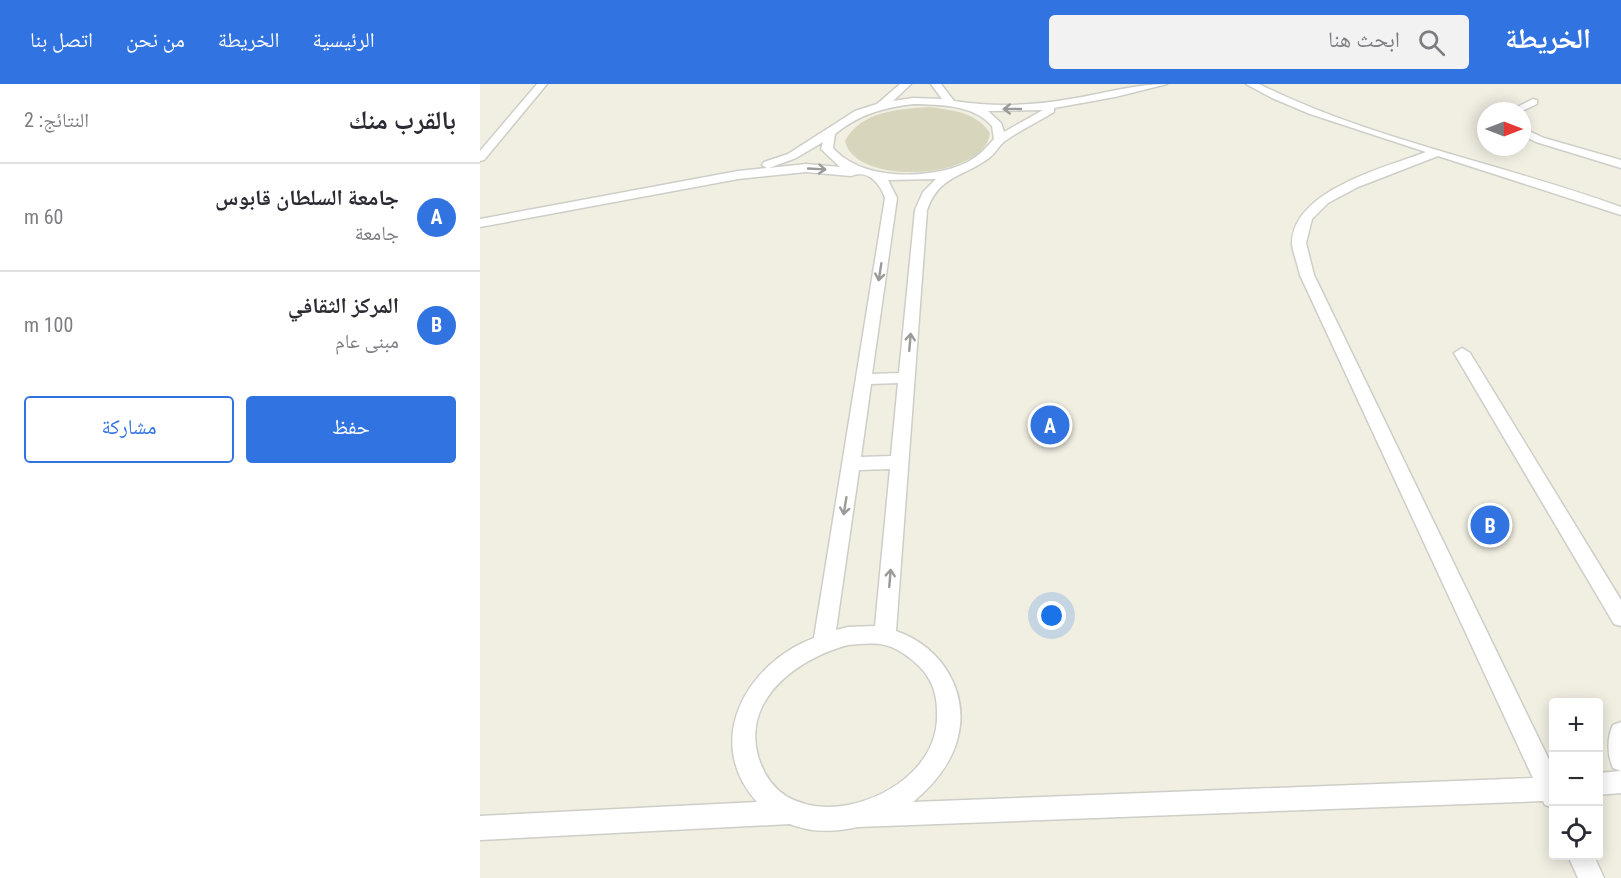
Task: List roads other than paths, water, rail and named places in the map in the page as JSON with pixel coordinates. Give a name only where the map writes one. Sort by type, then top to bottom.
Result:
[{"type":"lane","points":[[480,158],[542,84]]},
{"type":"lane","points":[[738,174],[792,156],[830,133],[847,117],[876,106],[897,94],[906,84]]},
{"type":"lane","points":[[936,84],[950,103]]},
{"type":"lane","points":[[876,106],[913,101],[1011,109],[1061,105],[1162,84]]},
{"type":"lane","points":[[1251,84],[1326,116],[1435,153],[1542,182],[1621,211]]},
{"type":"lane","points":[[963,105],[984,114],[997,125],[1000,139]]},
{"type":"lane","points":[[480,224],[738,174],[806,168],[921,177],[954,171],[977,162],[993,151],[1000,139],[1061,105]]},
{"type":"lane","points":[[830,133],[827,149],[841,164],[874,175],[887,186],[902,235],[907,378],[885,636]]},
{"type":"lane","points":[[1531,136],[1621,164]]},
{"type":"lane","points":[[480,141],[495,141]]},
{"type":"lane","points":[[1435,153],[1354,184],[1323,200],[1306,218],[1299,243],[1307,275],[1549,786]]},
{"type":"lane","points":[[824,642],[864,379],[902,235],[921,210],[926,195],[937,182],[954,171]]},
{"type":"lane","points":[[1462,353],[1621,618]]},
{"type":"lane","points":[[864,379],[907,378]]},
{"type":"lane","points":[[851,464],[900,462]]},
{"type":"lane","points":[[790,812],[764,794],[747,767],[743,737],[750,706],[768,679],[793,657],[824,642],[848,636],[885,636],[903,643],[928,659],[945,683],[951,713],[945,745],[926,776],[897,801],[861,816]]},
{"type":"lane","points":[[1621,732],[1621,760]]},
{"type":"lane","points":[[1603,784],[1621,782]]},
{"type":"lane","points":[[480,828],[790,812],[828,820],[861,816],[1549,792]]},
{"type":"lane","points":[[1583,860],[1592,878]]},
{"type":"place","name":"جامعة السلطان قابوس","points":[[1050,425]]},
{"type":"place","name":"المركز الثقافي","points":[[1490,525]]}]
